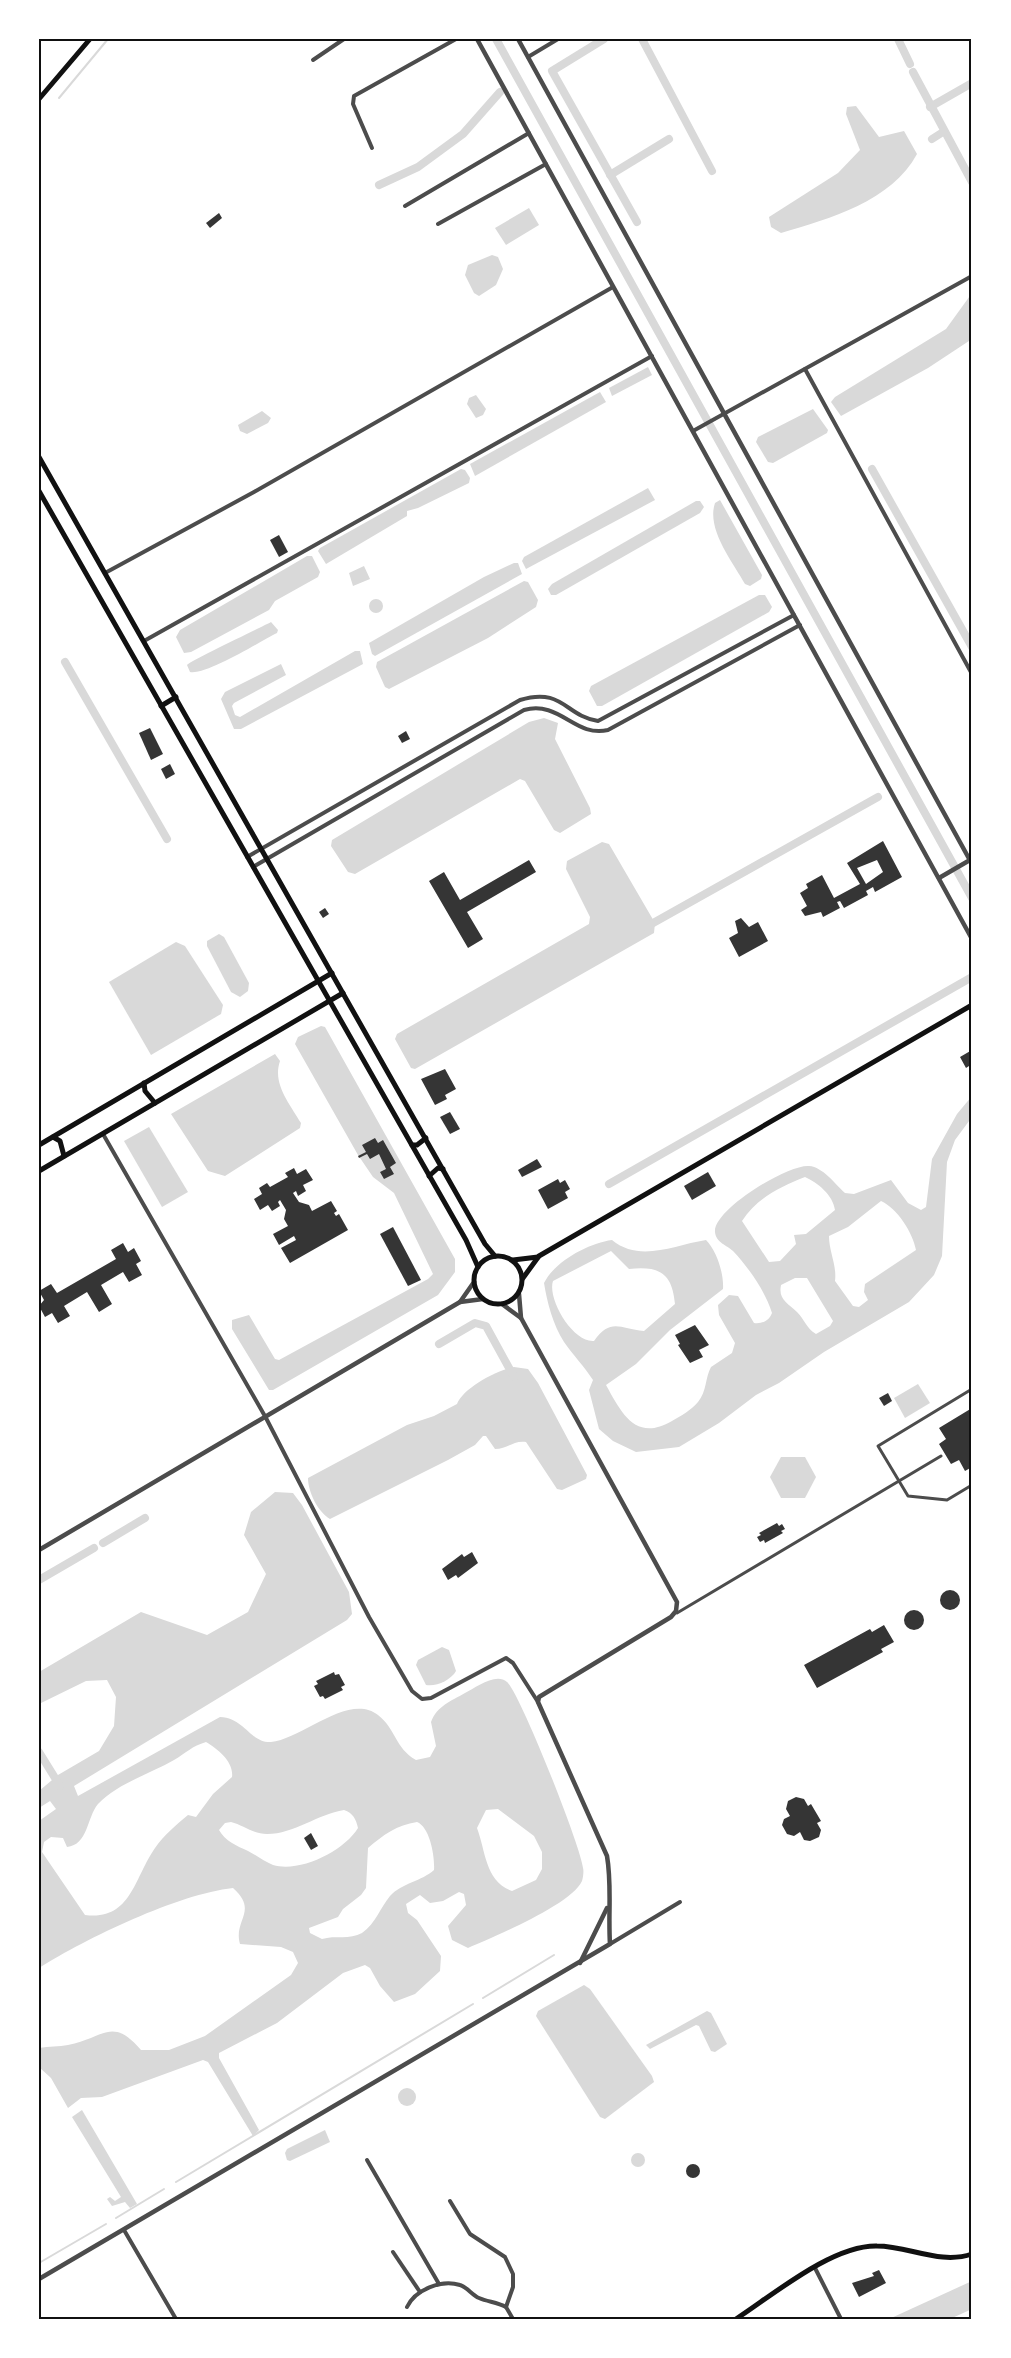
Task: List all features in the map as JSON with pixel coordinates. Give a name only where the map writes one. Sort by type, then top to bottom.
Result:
[{"type":"main road","points":[[39,99],[90,39]]},
{"type":"main road","points":[[39,457],[485,1244],[495,1256],[512,1260],[538,1257],[972,1005]]},
{"type":"main road","points":[[39,491],[412,1145],[478,1267]]},
{"type":"main road","points":[[161,706],[176,697]]},
{"type":"main road","points":[[39,1145],[332,973]]},
{"type":"main road","points":[[39,1171],[343,993]]},
{"type":"main road","points":[[144,1083],[149,1098],[155,1103]]},
{"type":"main road","points":[[52,1137],[60,1141],[64,1156]]},
{"type":"main road","points":[[412,1145],[423,1142],[426,1138]]},
{"type":"main road","points":[[429,1176],[438,1168],[443,1169]]},
{"type":"main road","points":[[495,1256],[478,1267],[474,1282],[477,1292],[483,1299],[502,1304],[512,1301],[519,1294],[523,1278],[538,1257]]},
{"type":"main road","points":[[512,1260],[519,1268],[523,1278]]},
{"type":"main road","points":[[736,2319],[815,2268],[853,2249],[874,2245],[951,2258],[972,2254]]},
{"type":"street","points":[[313,60],[344,39]]},
{"type":"street","points":[[372,148],[354,104],[356,94],[456,39]]},
{"type":"street","points":[[477,39],[794,615],[941,876],[972,939]]},
{"type":"street","points":[[518,39],[970,862],[941,876]]},
{"type":"street","points":[[528,57],[558,39]]},
{"type":"street","points":[[405,206],[529,134]]},
{"type":"street","points":[[438,224],[546,164]]},
{"type":"street","points":[[693,431],[972,276]]},
{"type":"street","points":[[105,573],[254,492],[613,287]]},
{"type":"street","points":[[144,641],[652,356]]},
{"type":"street","points":[[805,369],[972,674]]},
{"type":"street","points":[[247,857],[520,700],[534,696],[547,696],[557,699],[590,720],[598,721],[794,615]]},
{"type":"street","points":[[253,867],[524,711],[545,708],[590,732],[608,730],[800,625]]},
{"type":"street","points":[[103,1134],[266,1418],[369,1617],[412,1691],[422,1698],[431,1698],[506,1658],[513,1663],[538,1702],[607,1856],[612,1882],[608,1906],[610,1944]]},
{"type":"street","points":[[460,1302],[474,1282]]},
{"type":"street","points":[[519,1294],[521,1318],[674,1594],[677,1602],[673,1615]]},
{"type":"street","points":[[39,1550],[460,1302],[483,1299]]},
{"type":"street","points":[[502,1304],[521,1318]]},
{"type":"street","points":[[972,1389],[878,1446],[908,1496],[947,1500],[972,1485]]},
{"type":"street","points":[[538,1702],[542,1694],[941,1456]]},
{"type":"street","points":[[39,2279],[580,1963],[680,1902]]},
{"type":"street","points":[[580,1963],[608,1906]]},
{"type":"street","points":[[367,2160],[439,2284]]},
{"type":"street","points":[[450,2201],[470,2234],[505,2257],[513,2274],[513,2287],[506,2307]]},
{"type":"street","points":[[124,2230],[176,2319]]},
{"type":"street","points":[[393,2252],[420,2292]]},
{"type":"street","points":[[815,2268],[841,2319]]},
{"type":"street","points":[[407,2307],[411,2297],[439,2284],[461,2285],[475,2296],[506,2307],[513,2319]]},
{"type":"shaded area","points":[[856,106],[879,137],[904,131],[917,154],[906,170],[876,196],[858,206],[781,233],[771,227],[769,217],[838,173],[860,150],[846,114],[847,107]]},
{"type":"shaded area","points":[[529,208],[539,225],[506,245],[495,228]]},
{"type":"shaded area","points":[[492,255],[498,257],[503,269],[496,285],[479,296],[474,293],[465,275],[468,265]]},
{"type":"shaded area","points":[[972,293],[972,339],[928,368],[841,416],[831,402],[835,397],[946,329]]},
{"type":"shaded area","points":[[648,367],[652,375],[612,396],[609,388]]},
{"type":"shaded area","points":[[600,392],[606,402],[475,476],[470,464]]},
{"type":"shaded area","points":[[476,395],[486,409],[483,415],[476,418],[467,404],[469,398]]},
{"type":"shaded area","points":[[813,409],[828,430],[827,433],[773,463],[768,462],[756,442],[758,437]]},
{"type":"shaded area","points":[[262,411],[271,418],[268,423],[247,434],[240,431],[238,425]]},
{"type":"shaded area","points":[[461,469],[465,470],[470,478],[469,483],[407,511],[407,516],[326,564],[318,551],[320,548]]},
{"type":"shaded area","points":[[648,488],[655,500],[526,569],[522,561],[524,557]]},
{"type":"shaded area","points":[[720,500],[762,575],[761,579],[750,586],[745,584],[717,534],[713,513],[715,503]]},
{"type":"shaded area","points":[[696,501],[700,501],[704,507],[700,513],[556,595],[551,595],[548,589],[552,584]]},
{"type":"shaded area","points":[[307,556],[312,556],[320,572],[318,577],[275,601],[269,610],[191,652],[184,653],[176,637],[180,630]]},
{"type":"shaded area","points":[[518,563],[522,574],[375,656],[372,654],[369,643],[484,577]]},
{"type":"shaded area","points":[[364,566],[370,579],[353,586],[349,573]]},
{"type":"shaded area","points":[[524,581],[528,582],[538,600],[536,607],[488,638],[389,689],[385,687],[376,667],[377,662]]},
{"type":"shaded area","points":[[759,595],[765,595],[772,607],[769,612],[602,706],[597,706],[589,691],[591,686]]},
{"type":"shaded area","points":[[373,599],[379,599],[383,606],[379,613],[373,613],[369,609],[369,603]]},
{"type":"shaded area","points":[[271,622],[278,630],[277,633],[220,663],[198,672],[190,672],[187,665],[191,662]]},
{"type":"shaded area","points":[[355,651],[360,651],[363,664],[241,729],[234,729],[221,699],[225,692],[281,664],[286,675],[234,703],[232,706],[235,715],[240,717]]},
{"type":"shaded area","points":[[544,718],[558,723],[555,739],[591,814],[560,833],[554,830],[525,781],[520,779],[355,874],[348,872],[331,846],[332,840],[529,722]]},
{"type":"shaded area","points":[[602,842],[609,844],[655,923],[654,933],[415,1069],[411,1068],[395,1039],[397,1034],[589,924],[590,917],[566,869],[567,861]]},
{"type":"shaded area","points":[[219,934],[224,937],[249,983],[248,991],[240,997],[231,992],[207,946],[207,941]]},
{"type":"shaded area","points":[[176,942],[185,946],[223,1005],[221,1014],[151,1055],[109,982]]},
{"type":"shaded area","points":[[321,1026],[325,1027],[455,1259],[455,1272],[438,1295],[273,1390],[269,1390],[232,1329],[232,1320],[249,1315],[275,1359],[279,1360],[428,1279],[433,1274],[394,1193],[373,1177],[358,1155],[295,1044],[298,1037]]},
{"type":"shaded area","points":[[275,1054],[280,1061],[278,1078],[280,1086],[301,1123],[300,1128],[225,1176],[208,1171],[171,1114]]},
{"type":"shaded area","points":[[972,1096],[972,1117],[955,1140],[947,1162],[942,1256],[934,1275],[909,1302],[824,1352],[779,1383],[756,1395],[719,1423],[679,1447],[636,1452],[613,1441],[599,1429],[589,1390],[593,1380],[564,1342],[549,1306],[544,1283],[556,1267],[583,1249],[612,1240],[623,1247],[646,1251],[706,1240],[710,1245],[719,1263],[723,1289],[670,1330],[636,1364],[606,1385],[624,1415],[632,1422],[649,1428],[659,1427],[679,1417],[695,1405],[701,1398],[711,1367],[732,1353],[735,1343],[719,1315],[718,1305],[729,1295],[738,1296],[754,1323],[765,1321],[772,1313],[751,1272],[716,1236],[718,1223],[726,1212],[753,1190],[770,1180],[785,1172],[809,1166],[819,1169],[845,1193],[854,1194],[891,1180],[908,1203],[921,1210],[926,1207],[932,1159],[957,1114]],"holes":[[[805,1177],[820,1186],[831,1199],[835,1210],[806,1234],[794,1235],[796,1244],[780,1261],[769,1262],[742,1221],[755,1206],[778,1189]],[[881,1201],[893,1209],[903,1222],[912,1236],[916,1250],[865,1284],[864,1292],[868,1300],[859,1307],[853,1306],[835,1281],[835,1269],[829,1242],[829,1236],[848,1227]],[[611,1251],[629,1269],[649,1269],[662,1274],[671,1285],[675,1304],[644,1331],[616,1326],[606,1329],[594,1341],[586,1340],[570,1328],[563,1318],[554,1298],[553,1281]],[[795,1278],[807,1278],[833,1321],[830,1326],[816,1334],[813,1332],[800,1315],[782,1298],[781,1285]]]},
{"type":"shaded area","points":[[149,1127],[188,1192],[162,1207],[124,1141]]},
{"type":"shaded area","points":[[514,1367],[528,1369],[538,1383],[587,1475],[586,1479],[562,1490],[557,1489],[526,1442],[495,1449],[486,1436],[483,1436],[475,1445],[448,1460],[330,1519],[318,1507],[314,1501],[308,1478],[407,1425],[434,1416],[457,1404],[473,1386]]},
{"type":"shaded area","points":[[918,1384],[930,1403],[905,1418],[894,1398]]},
{"type":"shaded area","points":[[781,1457],[805,1457],[816,1477],[805,1498],[781,1498],[770,1477]]},
{"type":"shaded area","points":[[275,1492],[293,1493],[302,1505],[349,1592],[352,1614],[347,1620],[74,1786],[78,1796],[220,1717],[236,1721],[258,1739],[271,1742],[283,1739],[340,1713],[353,1709],[366,1709],[384,1720],[409,1755],[416,1760],[430,1757],[436,1746],[431,1722],[437,1712],[450,1701],[480,1685],[502,1679],[514,1692],[536,1740],[580,1854],[583,1871],[582,1881],[563,1900],[548,1910],[468,1948],[452,1940],[448,1926],[466,1905],[464,1894],[459,1892],[443,1901],[430,1903],[420,1895],[406,1904],[408,1913],[417,1920],[441,1956],[440,1971],[415,1994],[394,2002],[380,1986],[370,1968],[365,1965],[343,1973],[277,2023],[219,2053],[219,2058],[259,2130],[253,2136],[208,2062],[203,2060],[102,2097],[81,2098],[68,2108],[51,2078],[39,2067],[39,2048],[68,2045],[107,2032],[122,2034],[141,2050],[169,2050],[205,2036],[291,1975],[298,1963],[293,1952],[281,1947],[240,1944],[240,1928],[245,1909],[240,1896],[233,1888],[186,1899],[133,1919],[39,1968],[39,1821],[56,1809],[50,1801],[39,1808],[39,1791],[58,1775],[99,1751],[114,1726],[116,1697],[107,1680],[86,1681],[39,1704],[39,1672],[141,1612],[207,1635],[248,1612],[266,1574],[244,1535],[251,1512]],"holes":[[[206,1742],[215,1748],[228,1761],[232,1777],[213,1794],[196,1817],[188,1815],[162,1839],[122,1904],[100,1915],[85,1915],[42,1852],[44,1842],[51,1837],[63,1838],[67,1847],[74,1845],[83,1836],[94,1809],[106,1797]],[[498,1809],[534,1836],[542,1852],[542,1869],[536,1880],[512,1891],[496,1880],[488,1865],[477,1828],[486,1810]],[[344,1810],[350,1813],[358,1828],[343,1845],[332,1852],[296,1866],[284,1867],[270,1864],[232,1843],[219,1830],[225,1823],[231,1822],[257,1833],[277,1833]],[[417,1822],[422,1825],[432,1850],[434,1870],[390,1896],[371,1925],[362,1933],[322,1939],[310,1933],[309,1928],[338,1917],[343,1909],[361,1895],[366,1888],[368,1848],[391,1831]]]},
{"type":"shaded area","points":[[442,1647],[449,1650],[456,1671],[443,1682],[426,1685],[416,1665],[418,1660]]},
{"type":"shaded area","points":[[584,1985],[590,1989],[654,2082],[605,2119],[600,2117],[536,2016],[538,2011]]},
{"type":"shaded area","points":[[707,2011],[711,2013],[727,2044],[715,2052],[711,2051],[699,2026],[696,2025],[650,2049],[646,2045]]},
{"type":"shaded area","points":[[407,2088],[413,2091],[416,2097],[413,2103],[407,2106],[401,2103],[398,2097],[401,2091]]},
{"type":"shaded area","points":[[82,2110],[137,2204],[130,2208],[125,2202],[112,2206],[107,2199],[110,2197],[115,2201],[121,2197],[72,2117]]},
{"type":"shaded area","points":[[325,2130],[330,2142],[290,2161],[287,2160],[285,2153],[287,2149]]},
{"type":"shaded area","points":[[635,2153],[641,2153],[645,2160],[641,2167],[635,2167],[631,2163],[631,2157]]},
{"type":"shaded area","points":[[972,2281],[972,2309],[950,2319],[889,2319]]},
{"type":"building","points":[[219,213],[222,218],[210,228],[206,223]]},
{"type":"building","points":[[279,535],[288,552],[279,557],[270,540]]},
{"type":"building","points":[[150,728],[163,754],[151,760],[139,733]]},
{"type":"building","points":[[406,731],[410,739],[402,743],[398,736]]},
{"type":"building","points":[[170,764],[175,774],[166,779],[161,769]]},
{"type":"building","points":[[883,841],[902,877],[875,892],[873,887],[866,891],[868,895],[844,908],[840,901],[837,902],[840,908],[823,917],[821,912],[805,916],[801,910],[807,906],[800,893],[808,888],[806,884],[822,875],[834,898],[860,884],[847,863]],"holes":[[[877,860],[883,872],[866,884],[857,868]]]},
{"type":"building","points":[[529,860],[536,872],[467,912],[483,939],[468,948],[429,881],[444,872],[460,900]]},
{"type":"building","points":[[325,908],[329,914],[323,918],[319,912]]},
{"type":"building","points":[[741,918],[749,927],[758,922],[768,941],[739,957],[729,938],[738,933],[735,921]]},
{"type":"building","points":[[972,1050],[972,1071],[969,1066],[966,1068],[960,1057]]},
{"type":"building","points":[[445,1069],[456,1089],[445,1095],[447,1099],[435,1105],[421,1079]]},
{"type":"building","points":[[450,1112],[460,1129],[450,1134],[440,1117]]},
{"type":"building","points":[[375,1138],[378,1143],[383,1140],[396,1163],[390,1167],[394,1174],[384,1179],[380,1172],[386,1169],[379,1154],[370,1159],[367,1154],[359,1158],[358,1156],[366,1152],[362,1145]]},
{"type":"building","points":[[537,1159],[542,1167],[522,1177],[518,1170]]},
{"type":"building","points":[[294,1168],[297,1174],[306,1169],[313,1180],[303,1185],[306,1191],[298,1196],[296,1191],[293,1193],[299,1202],[309,1205],[312,1211],[331,1201],[337,1211],[334,1213],[336,1216],[339,1214],[348,1230],[290,1263],[281,1248],[296,1240],[294,1236],[279,1245],[273,1234],[288,1226],[284,1219],[286,1210],[280,1200],[278,1202],[280,1206],[272,1211],[268,1205],[260,1210],[254,1199],[262,1194],[259,1188],[267,1183],[270,1187],[288,1177],[285,1173]]},
{"type":"building","points":[[708,1172],[716,1186],[692,1200],[684,1186]]},
{"type":"building","points":[[558,1179],[560,1183],[565,1180],[570,1189],[565,1192],[568,1198],[548,1209],[538,1190]]},
{"type":"building","points":[[393,1227],[421,1280],[408,1286],[380,1234]]},
{"type":"building","points":[[123,1243],[128,1252],[134,1248],[141,1261],[136,1264],[142,1275],[129,1282],[123,1272],[101,1285],[112,1304],[99,1312],[87,1292],[64,1306],[70,1316],[58,1323],[52,1313],[45,1317],[39,1306],[44,1300],[39,1291],[51,1284],[57,1293],[116,1259],[111,1250]]},
{"type":"building","points":[[695,1325],[709,1345],[699,1350],[703,1357],[690,1363],[678,1345],[680,1344],[675,1335]]},
{"type":"building","points":[[888,1393],[892,1401],[884,1406],[879,1398]]},
{"type":"building","points":[[972,1408],[972,1467],[965,1471],[959,1460],[951,1464],[939,1444],[946,1439],[939,1428]]},
{"type":"building","points":[[777,1523],[779,1526],[782,1524],[785,1529],[781,1531],[783,1533],[765,1543],[764,1540],[760,1542],[757,1537],[761,1535],[759,1533]]},
{"type":"building","points":[[472,1552],[478,1563],[458,1578],[456,1575],[448,1580],[442,1569],[462,1554],[464,1557]]},
{"type":"building","points":[[946,1590],[954,1590],[960,1596],[960,1604],[954,1610],[946,1610],[940,1604],[940,1596]]},
{"type":"building","points":[[910,1610],[918,1610],[924,1616],[924,1624],[918,1630],[910,1630],[904,1624],[904,1616]]},
{"type":"building","points":[[884,1625],[894,1642],[881,1649],[883,1652],[817,1688],[804,1665],[870,1629],[872,1632]]},
{"type":"building","points":[[334,1672],[335,1675],[339,1674],[345,1685],[341,1687],[343,1690],[325,1699],[323,1696],[320,1697],[314,1686],[318,1684],[316,1681]]},
{"type":"building","points":[[796,1797],[804,1799],[808,1806],[811,1804],[821,1821],[817,1823],[821,1830],[819,1837],[810,1841],[804,1840],[800,1832],[794,1836],[787,1834],[782,1825],[784,1819],[790,1816],[786,1809],[788,1801]]},
{"type":"building","points":[[311,1833],[318,1846],[311,1850],[304,1838]]},
{"type":"building","points":[[693,2164],[698,2166],[700,2171],[698,2176],[693,2178],[688,2176],[686,2171],[688,2166]]},
{"type":"building","points":[[879,2270],[886,2283],[859,2297],[852,2283],[874,2276],[872,2273]]},
{"type":"waterway","points":[[59,98],[108,39]]},
{"type":"waterway","points":[[496,39],[972,898]]},
{"type":"waterway","points":[[604,39],[552,71],[637,222]]},
{"type":"waterway","points":[[642,39],[712,171]]},
{"type":"waterway","points":[[898,39],[910,64]]},
{"type":"waterway","points":[[913,72],[972,182]]},
{"type":"waterway","points":[[930,107],[972,83]]},
{"type":"waterway","points":[[379,185],[418,167],[463,134],[500,92]]},
{"type":"waterway","points":[[932,139],[943,132]]},
{"type":"waterway","points":[[610,175],[669,139]]},
{"type":"waterway","points":[[872,469],[972,647]]},
{"type":"waterway","points":[[65,662],[167,839]]},
{"type":"waterway","points":[[646,927],[878,797]]},
{"type":"waterway","points":[[609,1184],[972,977]]},
{"type":"waterway","points":[[439,1344],[475,1323],[486,1326],[514,1377]]},
{"type":"waterway","points":[[103,1543],[145,1518]]},
{"type":"waterway","points":[[39,1580],[94,1548]]},
{"type":"waterway","points":[[39,1752],[60,1786]]},
{"type":"waterway","points":[[483,1998],[554,1955]]},
{"type":"waterway","points":[[176,2182],[473,2004]]},
{"type":"waterway","points":[[116,2218],[164,2189]]},
{"type":"waterway","points":[[39,2263],[106,2224]]}]
